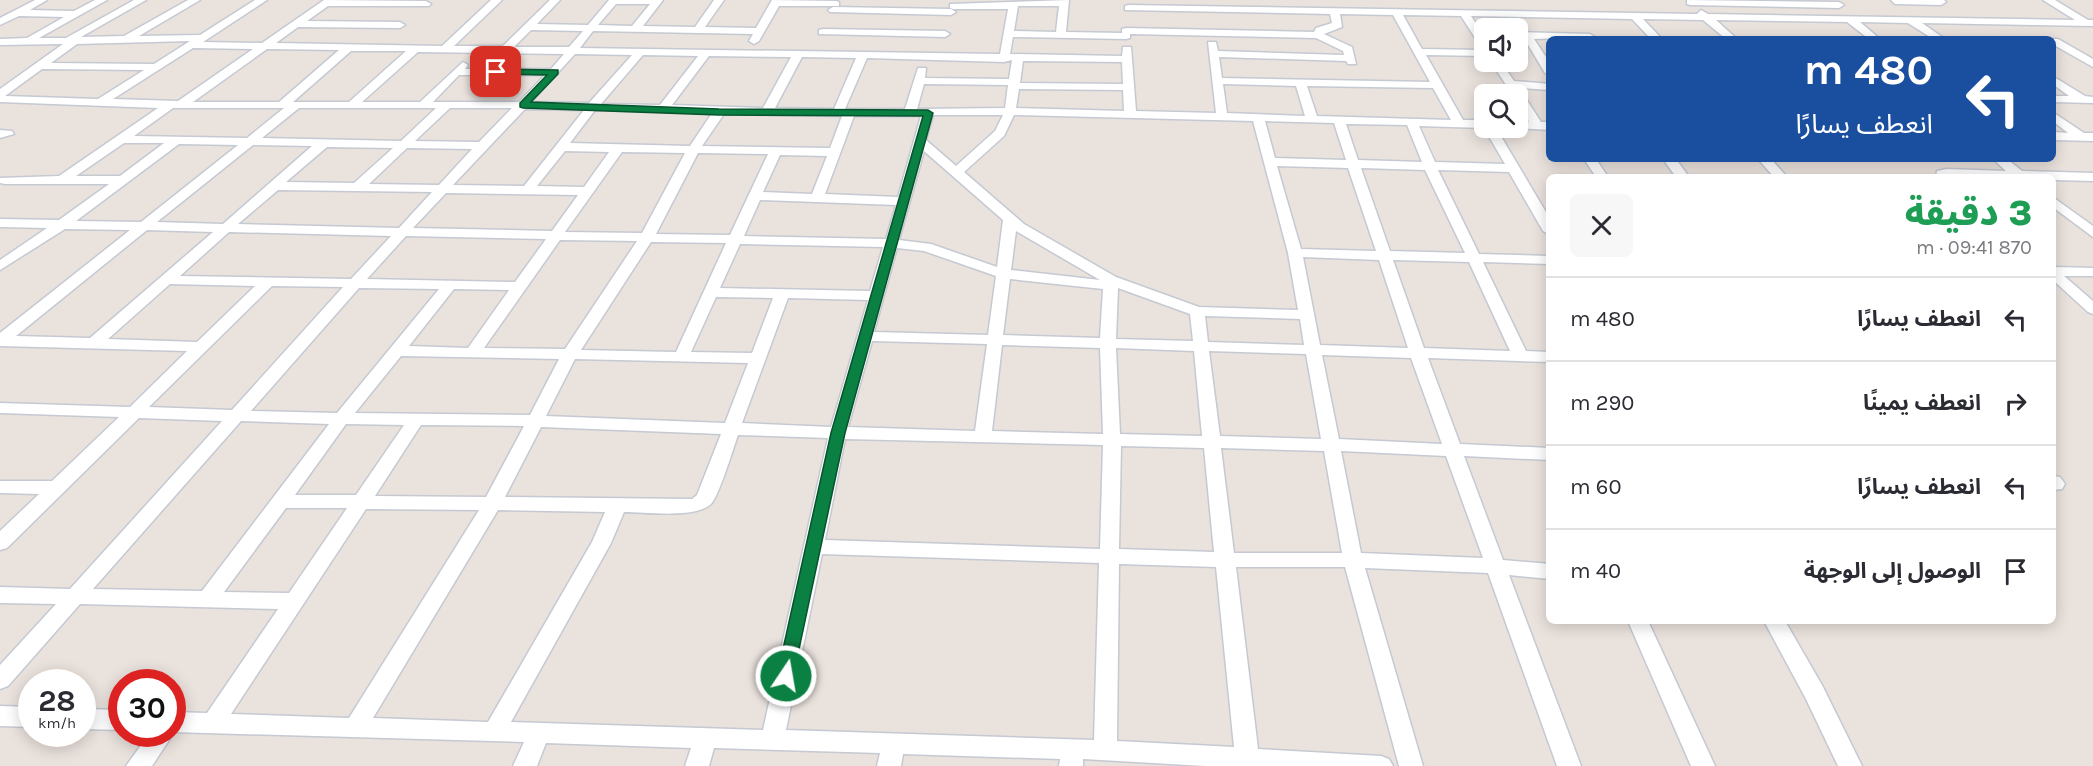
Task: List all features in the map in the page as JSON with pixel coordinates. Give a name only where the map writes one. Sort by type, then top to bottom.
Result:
[{"type":"street","points":[[0,22],[42,0]]},
{"type":"street","points":[[28,40],[102,0]]},
{"type":"street","points":[[0,94],[73,39],[141,0]]},
{"type":"street","points":[[128,39],[195,0]]},
{"type":"street","points":[[101,102],[262,0]]},
{"type":"street","points":[[444,49],[497,0]]},
{"type":"street","points":[[540,0],[555,0]]},
{"type":"street","points":[[506,49],[555,0]]},
{"type":"street","points":[[0,680],[356,282],[574,50],[614,0],[658,1]]},
{"type":"street","points":[[698,30],[719,0]]},
{"type":"street","points":[[892,11],[896,0]]},
{"type":"street","points":[[1307,0],[1311,11]]},
{"type":"street","points":[[1368,0],[1374,12]]},
{"type":"street","points":[[1430,0],[1438,13]]},
{"type":"street","points":[[1539,0],[1551,14]]},
{"type":"street","points":[[2048,0],[2091,24]]},
{"type":"street","points":[[636,29],[658,1]]},
{"type":"street","points":[[1689,1],[1836,2],[1872,36]]},
{"type":"street","points":[[1689,1],[1728,36]]},
{"type":"street","points":[[1894,1],[1947,5],[1972,21]]},
{"type":"street","points":[[1894,1],[1924,20]]},
{"type":"street","points":[[62,180],[327,2],[428,2]]},
{"type":"street","points":[[374,48],[428,2]]},
{"type":"street","points":[[747,55],[776,2],[892,11],[953,6],[1064,2],[1061,35]]},
{"type":"street","points":[[1004,59],[1013,3]]},
{"type":"street","points":[[1130,113],[1126,34],[1128,4],[1190,5],[1205,9],[1253,5],[1334,12],[1572,14],[1608,11],[1634,15],[2091,24]]},
{"type":"street","points":[[811,56],[835,5]]},
{"type":"street","points":[[939,58],[953,6]]},
{"type":"street","points":[[1205,9],[1222,117]]},
{"type":"street","points":[[1318,35],[1320,30],[1338,25],[1334,12]]},
{"type":"street","points":[[1396,12],[1459,124]]},
{"type":"street","points":[[17,13],[76,14]]},
{"type":"street","points":[[1464,13],[1474,25]]},
{"type":"street","points":[[1572,14],[1590,36]]},
{"type":"street","points":[[1634,15],[1654,36]]},
{"type":"street","points":[[1909,20],[1935,36]]},
{"type":"street","points":[[2023,22],[2044,36]]},
{"type":"street","points":[[297,24],[400,25]]},
{"type":"street","points":[[529,27],[759,31]]},
{"type":"street","points":[[823,32],[945,34]]},
{"type":"street","points":[[1007,34],[1318,35],[1348,49],[1357,83]]},
{"type":"street","points":[[1528,35],[1546,36]]},
{"type":"street","points":[[0,42],[128,39],[348,48],[574,50],[926,58],[1128,59]]},
{"type":"street","points":[[1528,42],[1546,67]]},
{"type":"street","points":[[2056,44],[2093,64]]},
{"type":"street","points":[[0,340],[253,140],[348,48]]},
{"type":"street","points":[[354,103],[416,48]]},
{"type":"street","points":[[424,104],[479,49]]},
{"type":"street","points":[[527,191],[592,107],[640,52]]},
{"type":"street","points":[[1417,52],[1474,53]]},
{"type":"street","points":[[662,110],[705,54]]},
{"type":"street","points":[[1213,54],[1351,58]]},
{"type":"street","points":[[766,113],[796,56]]},
{"type":"street","points":[[817,197],[835,152],[843,113],[862,57]]},
{"type":"street","points":[[910,113],[926,58]]},
{"type":"street","points":[[958,171],[998,136],[1010,111],[1018,59]]},
{"type":"street","points":[[39,66],[157,67]]},
{"type":"street","points":[[457,72],[554,72]]},
{"type":"street","points":[[919,81],[1129,87]]},
{"type":"street","points":[[1218,81],[1435,85]]},
{"type":"street","points":[[2056,81],[2087,99]]},
{"type":"street","points":[[1300,82],[1313,121]]},
{"type":"street","points":[[1528,90],[1546,88]]},
{"type":"street","points":[[0,99],[176,105],[354,103],[523,105],[766,113],[1010,111],[1130,113],[1339,122],[1474,124]]},
{"type":"street","points":[[2056,99],[2087,99]]},
{"type":"street","points":[[357,188],[448,104]]},
{"type":"street","points":[[1528,107],[1544,126]]},
{"type":"street","points":[[355,728],[492,504],[569,356],[646,239],[693,150],[719,112]]},
{"type":"street","points":[[772,741],[838,433],[928,113]]},
{"type":"street","points":[[2056,118],[2087,136]]},
{"type":"street","points":[[1258,119],[1294,253],[1329,445],[1353,560],[1411,766]]},
{"type":"street","points":[[1339,122],[1418,354],[1569,766]]},
{"type":"street","points":[[1412,123],[1429,164],[1521,357]]},
{"type":"street","points":[[1528,125],[1544,126]]},
{"type":"street","points":[[2056,136],[2087,136]]},
{"type":"street","points":[[1496,138],[1545,216]]},
{"type":"street","points":[[121,139],[326,141],[482,146]]},
{"type":"street","points":[[0,266],[63,224],[178,139]]},
{"type":"street","points":[[95,342],[326,141]]},
{"type":"street","points":[[920,141],[958,171],[1010,220],[1111,282],[1197,311],[1305,315]]},
{"type":"street","points":[[560,147],[835,152]]},
{"type":"street","points":[[472,353],[618,148]]},
{"type":"street","points":[[681,357],[776,151]]},
{"type":"street","points":[[1270,162],[1429,164],[1513,168]]},
{"type":"street","points":[[1671,162],[1681,174]]},
{"type":"street","points":[[1767,162],[1778,174]]},
{"type":"street","points":[[2003,162],[2018,174]]},
{"type":"street","points":[[1942,174],[1971,174]]},
{"type":"street","points":[[2056,176],[2093,177]]},
{"type":"street","points":[[5,180],[123,180]]},
{"type":"street","points":[[275,186],[588,191]]},
{"type":"street","points":[[756,196],[903,201]]},
{"type":"street","points":[[2056,204],[2093,233]]},
{"type":"street","points":[[983,436],[1010,220]]},
{"type":"street","points":[[0,223],[403,234],[891,243],[926,246],[1004,274],[1111,282]]},
{"type":"street","points":[[1294,253],[1546,260]]},
{"type":"street","points":[[2056,272],[2093,272]]},
{"type":"street","points":[[2056,274],[2093,309]]},
{"type":"street","points":[[166,280],[518,286]]},
{"type":"street","points":[[0,543],[268,282]]},
{"type":"street","points":[[1106,750],[1112,441],[1108,345],[1111,282]]},
{"type":"street","points":[[207,600],[342,418],[450,285]]},
{"type":"street","points":[[711,292],[877,296]]},
{"type":"street","points":[[280,501],[362,500],[688,506],[702,502],[708,492],[782,294]]},
{"type":"street","points":[[1197,311],[1203,348],[1248,762]]},
{"type":"street","points":[[867,336],[1546,357]]},
{"type":"street","points":[[0,340],[201,347]]},
{"type":"street","points":[[397,351],[569,356],[757,357]]},
{"type":"street","points":[[0,408],[236,416],[536,420],[838,433],[1329,445],[1546,454]]},
{"type":"street","points":[[212,724],[416,420]]},
{"type":"street","points":[[0,486],[59,488]]},
{"type":"street","points":[[494,732],[601,543],[617,505]]},
{"type":"street","points":[[814,547],[1226,560],[1353,560],[1494,566],[1546,572]]},
{"type":"street","points":[[0,595],[294,601]]},
{"type":"street","points":[[1639,624],[1703,766]]},
{"type":"street","points":[[1776,624],[1815,694],[1850,766]]},
{"type":"street","points":[[1,717],[18,717]]},
{"type":"street","points":[[186,723],[772,741],[891,755],[1072,758],[1106,750],[1248,762],[1381,766]]},
{"type":"street","points":[[525,766],[539,734]]},
{"type":"street","points":[[697,766],[705,740]]},
{"type":"street","points":[[138,766],[152,747]]},
{"type":"route","points":[[496,72],[554,72],[523,105],[719,112],[928,113],[838,433],[786,676]]}]
